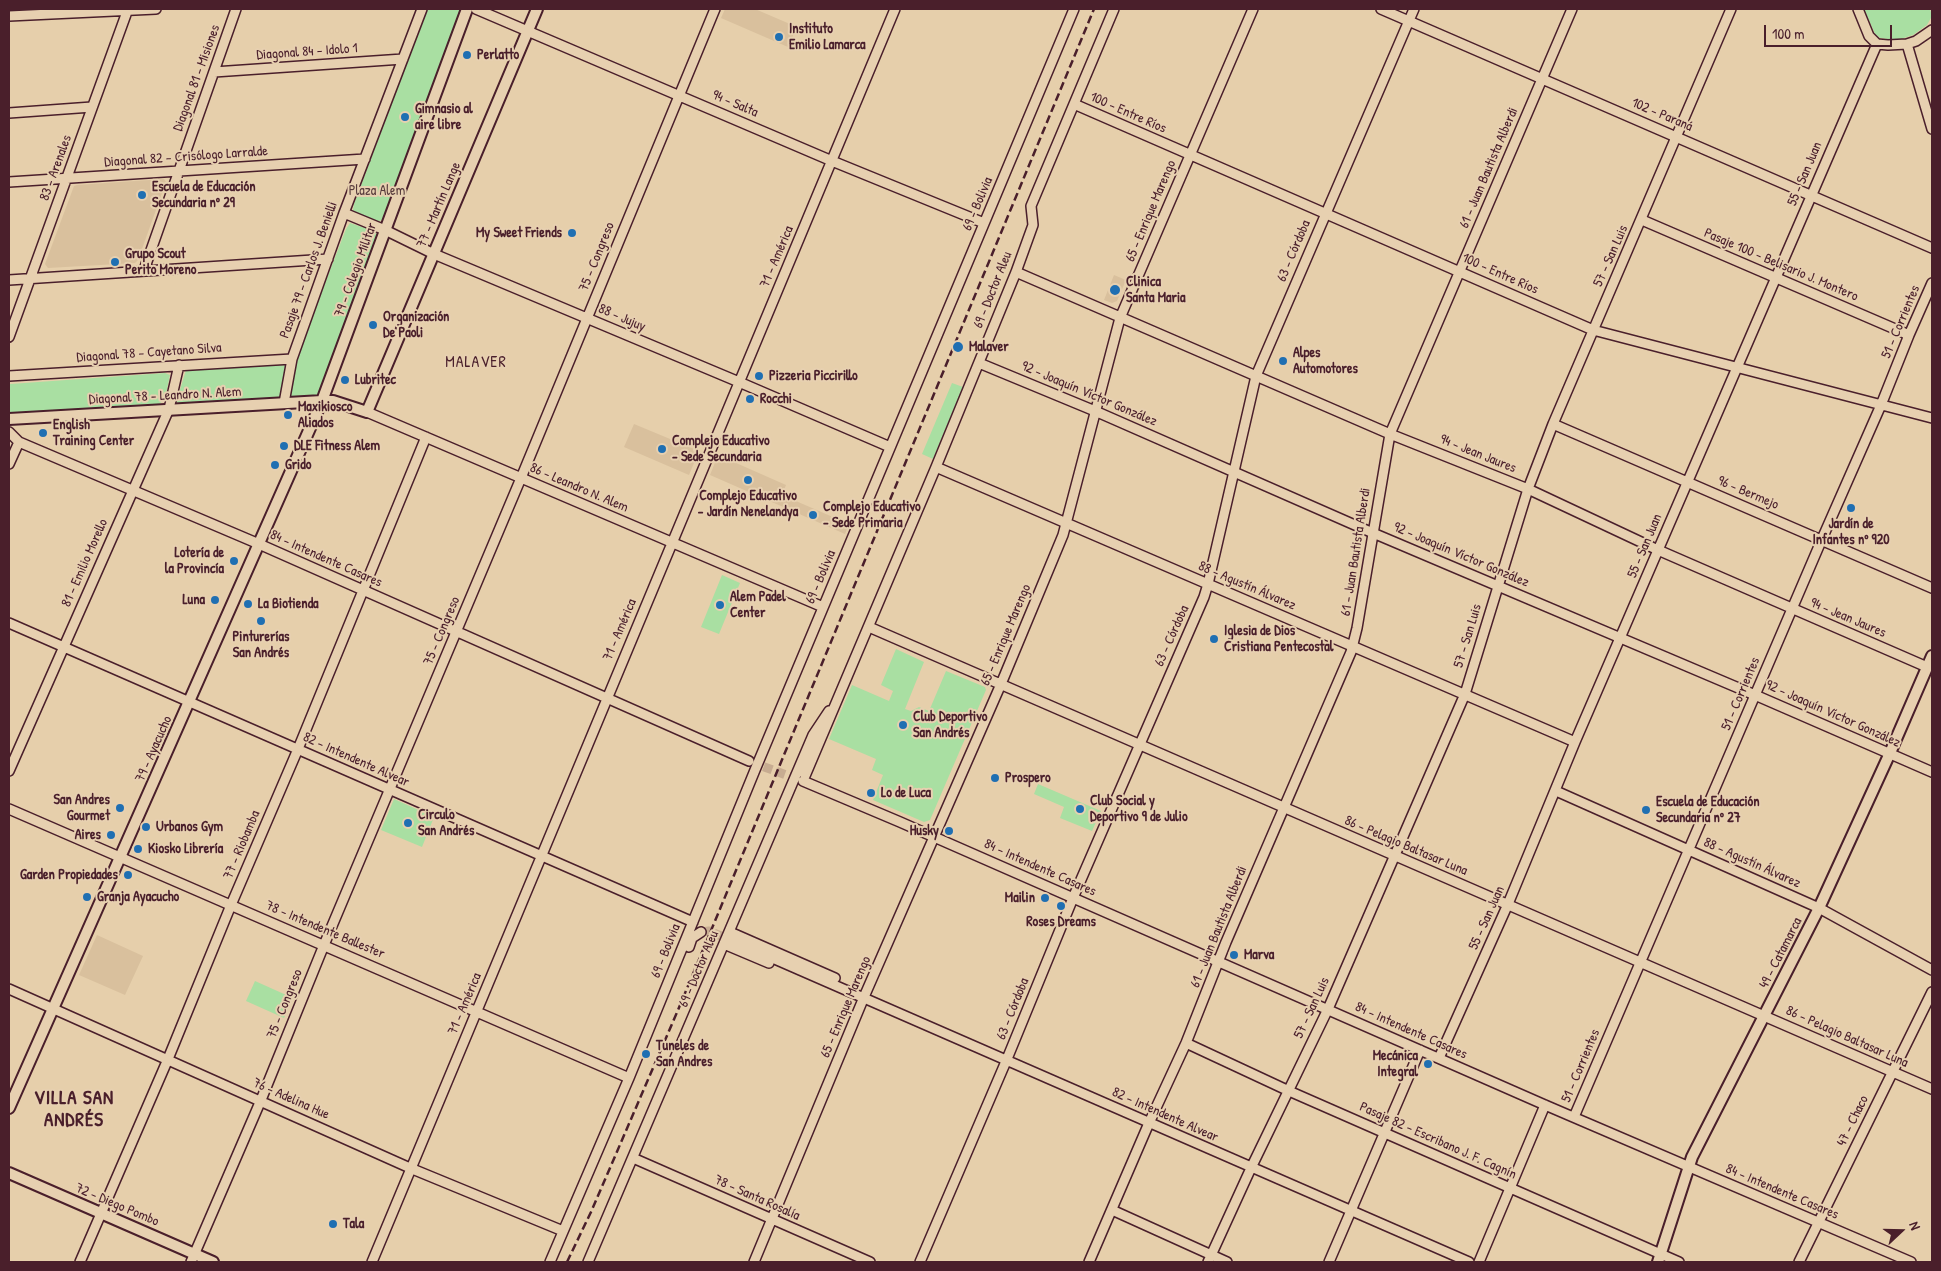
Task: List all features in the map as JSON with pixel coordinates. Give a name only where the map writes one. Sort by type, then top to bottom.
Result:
[{"type":"street","points":[[9,16],[156,9]]},
{"type":"street","name":"Diagonal 81 - Misiones","points":[[144,270],[236,9]]},
{"type":"street","name":"Pasaje 79 - Carlos J. Benielli","points":[[284,403],[292,359],[364,159],[422,9]]},
{"type":"street","name":"79 - Colegio Militar","points":[[322,401],[467,9]]},
{"type":"street","name":"94 - Salta","points":[[476,9],[832,162],[984,223]]},
{"type":"street","name":"77 - Martín Lange","points":[[367,412],[537,9]]},
{"type":"street","name":"75 - Congreso","points":[[193,1258],[521,478],[715,9]]},
{"type":"street","name":"71 - América","points":[[372,1262],[542,857],[606,698],[832,162],[894,9]]},
{"type":"street","name":"69 - Bolivia","points":[[550,1262],[629,1078],[755,770],[1074,9]]},
{"type":"street","name":"69 - Doctor Aleu","points":[[588,1262],[728,939],[792,782],[801,776],[842,691],[869,627],[1016,272],[1033,225],[1031,206],[1114,9]]},
{"type":"street","name":"65 - Enrique Marengo","points":[[754,1262],[864,997],[1001,684],[1067,524],[1120,318],[1253,9]]},
{"type":"street","name":"102 - Paraná","points":[[1381,9],[1932,248]]},
{"type":"street","name":"63 - Córdoba","points":[[920,1262],[1208,584],[1256,376],[1414,9]]},
{"type":"street","name":"61 - Juan Bautista Alberdi","points":[[1089,1262],[1149,1122],[1186,1044],[1283,808],[1353,646],[1358,628],[1390,434],[1572,9]]},
{"type":"street","name":"57 - San Luis","points":[[1210,1258],[1328,1009],[1465,694],[1528,489],[1553,424],[1642,220],[1730,9]]},
{"type":"street","points":[[1858,9],[1869,36],[1877,44],[1907,44],[1916,41],[1932,30]]},
{"type":"street","name":"83 - Arenales","points":[[9,336],[128,10]]},
{"type":"street","name":"55 - San Juan","points":[[1439,1058],[1508,904],[1575,742],[1877,44]]},
{"type":"street","points":[[1907,44],[1932,129]]},
{"type":"street","name":"Diagonal 84 - Idolo 1","points":[[214,72],[403,59]]},
{"type":"street","name":"100 - Entre Ríos","points":[[1074,104],[1594,330],[1932,418]]},
{"type":"street","points":[[9,113],[92,108]]},
{"type":"street","name":"Diagonal 82 - Crisólogo Larralde","points":[[9,182],[364,159]]},
{"type":"street","name":"88 - Jujuy","points":[[344,213],[385,230],[434,254],[890,447]]},
{"type":"street","name":"Pasaje 100 - Belisario J. Montero","points":[[1642,220],[1909,335]]},
{"type":"street","points":[[9,280],[328,259]]},
{"type":"street","name":"94 - Jean Jaures","points":[[1016,272],[1390,434],[1528,489],[1658,550],[1927,667]]},
{"type":"street","name":"51 - Corrientes","points":[[1574,1116],[1932,283]]},
{"type":"street","name":"Diagonal 78 - Cayetano Silva","points":[[9,376],[292,359]]},
{"type":"street","name":"92 - Joaquín Víctor González","points":[[979,363],[1095,410],[1373,533],[1621,637],[1932,772]]},
{"type":"street","name":"81 - Emilio Morello","points":[[9,771],[169,409],[178,365]]},
{"type":"street","name":"Diagonal 78 - Leandro N. Alem","points":[[9,419],[322,401]]},
{"type":"street","name":"86 - Leandro N. Alem","points":[[322,401],[333,401],[367,412],[823,608]]},
{"type":"street","name":"79 - Ayacucho","points":[[9,1108],[322,401]]},
{"type":"street","name":"96 - Bermejo","points":[[1553,424],[1932,588]]},
{"type":"street","name":"84 - Intendente Casares","points":[[9,432],[19,442],[259,544],[749,761]]},
{"type":"street","name":"77 - Riobamba","points":[[80,1262],[168,1059],[364,591],[426,437]]},
{"type":"street","points":[[9,464],[19,442]]},
{"type":"street","name":"88 - Agustín Álvarez","points":[[936,467],[1575,742]]},
{"type":"street","name":"82 - Intendente Alvear","points":[[9,623],[693,922]]},
{"type":"street","name":"86 - Pelagio Baltasar Luna","points":[[869,627],[1932,1089]]},
{"type":"street","name":"49 - Catamarca","points":[[1659,1258],[1688,1166],[1819,908],[1932,656]]},
{"type":"street","name":"84 - Intendente Casares","points":[[634,711],[650,712],[760,760]]},
{"type":"street","name":"84 - Intendente Casares","points":[[634,711],[648,722],[755,770]]},
{"type":"street","name":"84 - Intendente Casares","points":[[801,776],[900,822],[1545,1105],[1911,1262]]},
{"type":"street","name":"84 - Intendente Casares","points":[[792,782],[893,825],[900,822]]},
{"type":"street","name":"88 - Agustín Álvarez","points":[[1556,791],[1819,908],[1932,970]]},
{"type":"street","name":"78 - Intendente Ballester","points":[[9,809],[629,1078]]},
{"type":"street","name":"69 - Bolivia","points":[[642,1046],[657,1024],[692,938],[700,932]]},
{"type":"street","name":"82 - Intendente Alvear","points":[[728,939],[844,982],[850,991]]},
{"type":"street","name":"82 - Intendente Alvear","points":[[728,939],[840,992],[850,991],[864,997],[1469,1262]]},
{"type":"street","name":"76 - Adelina Hue","points":[[9,989],[410,1168],[564,1231]]},
{"type":"street","name":"47 - Chaco","points":[[1799,1262],[1932,992]]},
{"type":"street","name":"Pasaje 82 - Escribano J. F. Cagnín","points":[[1186,1044],[1288,1091],[1509,1187],[1659,1258],[1679,1262]]},
{"type":"street","points":[[1329,1262],[1420,1050]]},
{"type":"street","name":"51 - Corrientes","points":[[1479,1262],[1545,1105]]},
{"type":"street","name":"78 - Santa Rosalía","points":[[633,1158],[870,1262]]},
{"type":"street","name":"72 - Diego Pombo","points":[[9,1173],[102,1214],[193,1258],[213,1262]]},
{"type":"street","points":[[1112,1210],[1210,1258],[1227,1262]]},
{"type":"shaded area","name":"Instituto Emilio Lamarca","points":[[725,9],[755,9],[797,27],[788,47],[721,18]]},
{"type":"shaded area","points":[[164,179],[166,182],[138,260],[135,263],[48,268],[45,264],[74,186]]},
{"type":"shaded area","name":"Clinica Santa Maria","points":[[1114,275],[1126,280],[1117,301],[1112,303],[1104,300]]},
{"type":"shaded area","name":"Complejo Educativo - Sede Secundaria","points":[[634,424],[699,451],[689,475],[624,447]]},
{"type":"shaded area","name":"Complejo Educativo - Jardín Nenelandya","points":[[718,455],[786,485],[782,495],[849,524],[845,534],[710,475]]},
{"type":"shaded area","points":[[97,935],[143,956],[125,995],[79,975]]},
{"type":"green space","name":"Plaza Alem","points":[[427,9],[462,10],[385,219],[376,222],[355,214],[353,210],[354,204]]},
{"type":"green space","points":[[1864,9],[1930,9],[1932,16],[1927,25],[1913,35],[1901,39],[1888,39],[1880,38],[1875,34]]},
{"type":"green space","name":"Plaza Alem","points":[[350,223],[374,231],[378,235],[377,239],[320,393],[316,397],[291,398],[297,355]]},
{"type":"green space","points":[[286,365],[282,397],[176,403],[186,370]]},
{"type":"green space","points":[[165,373],[170,375],[165,399],[159,404],[9,413],[10,384]]},
{"type":"green space","points":[[952,383],[963,387],[933,459],[922,454]]},
{"type":"green space","name":"Alem Padel Center","points":[[722,575],[740,583],[719,634],[701,627]]},
{"type":"green space","name":"Club Deportivo San Andrés","points":[[896,649],[924,662],[905,709],[911,711],[919,707],[929,711],[946,671],[985,687],[986,690],[930,820],[924,822],[873,800],[883,775],[872,770],[876,759],[829,739],[852,685],[889,701],[893,691],[881,685]]},
{"type":"green space","name":"Club Social y Deportivo 9 de Julio","points":[[1038,784],[1101,811],[1092,831],[1060,818],[1064,807],[1034,794]]},
{"type":"green space","name":"Circulo San Andrés","points":[[394,799],[434,817],[422,847],[381,830]]},
{"type":"green space","points":[[255,981],[293,998],[284,1018],[246,1001]]},
{"type":"tunnel","points":[[751,762],[800,780]]},
{"type":"tunnel","points":[[701,932],[709,931],[731,940]]},
{"type":"railway","points":[[567,1262],[591,1212],[678,1010],[1094,9]]},
{"type":"place","name":"Instituto Emilio Lamarca","points":[[779,37]]},
{"type":"place","name":"Perlatto","points":[[467,55]]},
{"type":"place","name":"Gimnasio al aire libre","points":[[405,117]]},
{"type":"place","name":"Escuela de Educación Secundaria nº 29","points":[[142,195]]},
{"type":"place","name":"My Sweet Friends","points":[[572,233]]},
{"type":"place","name":"Grupo Scout Perito Moreno","points":[[115,262]]},
{"type":"place","name":"Clinica Santa Maria","points":[[1115,290]]},
{"type":"place","name":"Organización De Paoli","points":[[373,325]]},
{"type":"place","name":"Malaver","points":[[958,347]]},
{"type":"place","name":"Alpes Automotores","points":[[1283,361]]},
{"type":"place","name":"Pizzeria Piccirillo","points":[[759,376]]},
{"type":"place","name":"Lubritec","points":[[345,380]]},
{"type":"place","name":"Rocchi","points":[[750,399]]},
{"type":"place","name":"Maxikiosco Aliados","points":[[288,415]]},
{"type":"place","name":"English Training Center","points":[[43,433]]},
{"type":"place","name":"DLE Fitness Alem","points":[[284,446]]},
{"type":"place","name":"Complejo Educativo - Sede Secundaria","points":[[662,449]]},
{"type":"place","name":"Grido","points":[[275,465]]},
{"type":"place","name":"Complejo Educativo - Jardín Nenelandya","points":[[748,480]]},
{"type":"place","name":"Jardín de Infantes nº 920","points":[[1851,508]]},
{"type":"place","name":"Complejo Educativo - Sede Primaria","points":[[813,515]]},
{"type":"place","name":"Lotería de la Provincía","points":[[234,561]]},
{"type":"place","name":"Luna","points":[[215,600]]},
{"type":"place","name":"La Biotienda","points":[[248,604]]},
{"type":"place","name":"Alem Padel Center","points":[[720,605]]},
{"type":"place","name":"Pinturerías San Andrés","points":[[261,621]]},
{"type":"place","name":"Iglesia de Dios Cristiana Pentecostal","points":[[1214,639]]},
{"type":"place","name":"Club Deportivo San Andrés","points":[[903,725]]},
{"type":"place","name":"Prospero","points":[[995,778]]},
{"type":"place","name":"Lo de Luca","points":[[871,793]]},
{"type":"place","name":"San Andres Gourmet","points":[[120,808]]},
{"type":"place","name":"Club Social y Deportivo 9 de Julio","points":[[1080,809]]},
{"type":"place","name":"Escuela de Educación Secundaria nº 27","points":[[1646,810]]},
{"type":"place","name":"Circulo San Andrés","points":[[408,823]]},
{"type":"place","name":"Urbanos Gym","points":[[146,827]]},
{"type":"place","name":"Husky","points":[[949,831]]},
{"type":"place","name":"Aires","points":[[111,835]]},
{"type":"place","name":"Kiosko Librería","points":[[138,849]]},
{"type":"place","name":"Garden Propiedades","points":[[128,875]]},
{"type":"place","name":"Granja Ayacucho","points":[[87,897]]},
{"type":"place","name":"Mailin","points":[[1045,898]]},
{"type":"place","name":"Roses Dreams","points":[[1061,906]]},
{"type":"place","name":"Marva","points":[[1234,955]]},
{"type":"place","name":"Tuneles de San Andres","points":[[646,1054]]},
{"type":"place","name":"Mecánica Integral","points":[[1428,1064]]},
{"type":"place","name":"Tala","points":[[333,1224]]},
{"type":"district","name":"MALAVER","points":[[476,363]]},
{"type":"district","name":"VILLA SAN ANDRÉS","points":[[74,1110]]}]
